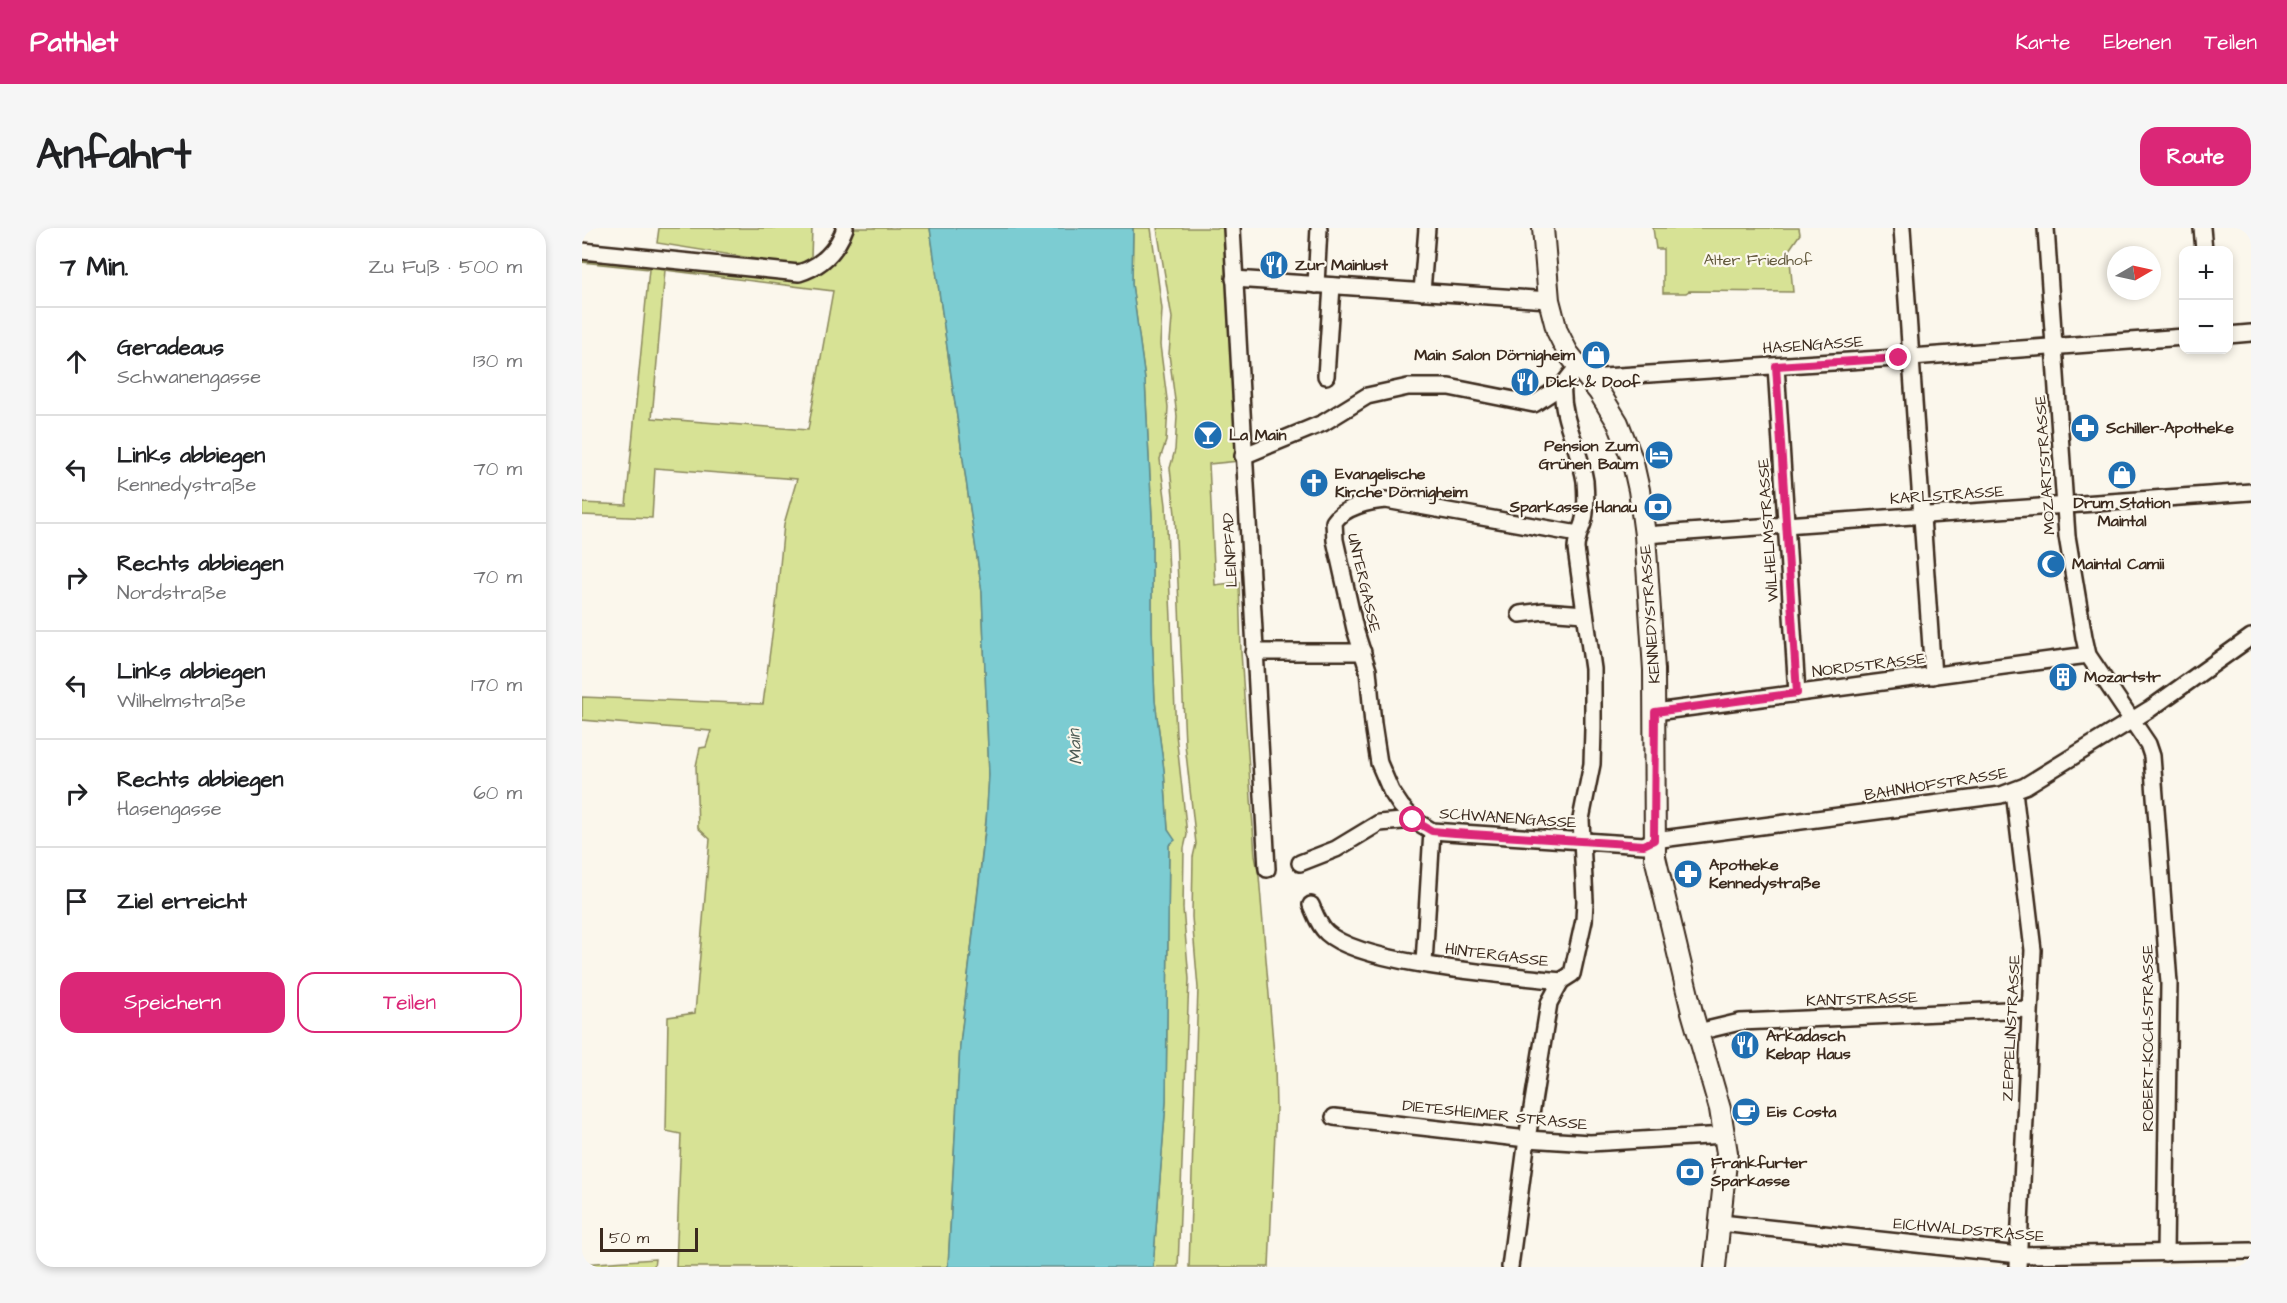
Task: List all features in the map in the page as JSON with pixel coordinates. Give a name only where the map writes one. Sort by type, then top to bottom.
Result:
[{"type":"main road","name":"KENNEDYSTRASSE","points":[[1543,228],[1549,300],[1557,331],[1568,353],[1607,403],[1628,447],[1639,490],[1645,535],[1655,712],[1654,840],[1661,887],[1725,1135],[1726,1168],[1715,1267]]},
{"type":"street","points":[[582,250],[799,273],[809,270],[827,258],[834,250],[845,228]]},
{"type":"street","name":"LEINPFAD","points":[[1232,228],[1267,869]]},
{"type":"street","points":[[1316,285],[1319,228]]},
{"type":"street","points":[[1422,292],[1426,228]]},
{"type":"street","points":[[1902,228],[1933,676]]},
{"type":"street","name":"MOZARTSTRASSE","points":[[2046,228],[2067,536],[2088,655],[2132,720]]},
{"type":"street","points":[[2202,228],[2204,246]]},
{"type":"street","points":[[1234,279],[1549,300]]},
{"type":"street","points":[[1326,376],[1332,286]]},
{"type":"street","points":[[2233,335],[2251,333]]},
{"type":"street","name":"HASENGASSE","points":[[1583,372],[1776,366],[2179,338]]},
{"type":"street","name":"WILHELMSTRASSE","points":[[1776,366],[1797,693]]},
{"type":"street","points":[[1243,456],[1323,423],[1367,396],[1393,389],[1419,386],[1449,387],[1534,404],[1583,372]]},
{"type":"street","name":"HINTERGASSE","points":[[1311,905],[1325,932],[1368,952],[1424,963],[1561,981],[1566,980],[1572,974],[1584,920],[1581,819],[1590,776],[1593,669],[1576,549],[1578,534],[1585,515],[1586,492],[1581,463],[1565,409],[1563,385]]},
{"type":"street","name":"KARLSTRASSE","points":[[1645,535],[2251,492]]},
{"type":"street","name":"UNTERGASSE","points":[[1413,820],[1391,791],[1379,763],[1372,724],[1368,670],[1355,629],[1335,540],[1334,522],[1340,516],[1368,502],[1386,500],[1578,534]]},
{"type":"street","points":[[1520,614],[1544,611],[1585,614]]},
{"type":"street","name":"BAHNHOFSTRASSE","points":[[1654,840],[2001,795],[2014,791],[2132,720],[2251,637]]},
{"type":"street","name":"UNTERGASSE","points":[[1254,652],[1363,652]]},
{"type":"street","name":"NORDSTRASSE","points":[[1655,712],[2088,655]]},
{"type":"street","name":"ROBERT-KOCH-STRASSE","points":[[2132,720],[2148,744],[2152,756],[2168,965],[2165,1253]]},
{"type":"street","name":"ZEPPELINSTRASSE","points":[[2014,791],[2033,950],[2018,1261]]},
{"type":"street","points":[[1300,863],[1336,849],[1379,823],[1413,820]]},
{"type":"street","name":"SCHWANENGASSE","points":[[1413,820],[1432,831],[1564,842],[1644,845],[1654,840]]},
{"type":"street","name":"HINTERGASSE","points":[[1424,963],[1432,831]]},
{"type":"street","points":[[1510,1267],[1527,1139],[1549,1003],[1561,981]]},
{"type":"street","name":"KANTSTRASSE","points":[[1698,1032],[1727,1023],[1740,1022],[2029,1009]]},
{"type":"street","name":"DIETESHEIMER STRASSE","points":[[1334,1117],[1527,1139],[1595,1143],[1725,1135]]},
{"type":"street","name":"EICHWALDSTRASSE","points":[[1721,1223],[2018,1261],[2251,1251]]},
{"type":"green space","points":[[659,228],[812,228],[811,257],[803,264],[794,265],[657,243]]},
{"type":"green space","points":[[854,228],[930,228],[982,592],[989,775],[987,811],[960,1045],[948,1267],[676,1267],[681,1134],[666,1131],[668,1017],[695,1013],[710,839],[698,828],[696,766],[700,748],[706,747],[711,731],[582,720],[582,697],[763,704],[784,524],[797,479],[655,468],[652,518],[582,515],[582,503],[626,505],[649,269],[582,262],[582,257],[804,279],[830,265],[840,255]],"holes":[[[665,270],[833,291],[808,430],[652,418]]]},
{"type":"green space","points":[[1133,228],[1151,228],[1162,309],[1160,345],[1168,407],[1166,441],[1160,459],[1166,505],[1176,734],[1187,835],[1184,848],[1183,908],[1189,979],[1178,1267],[1153,1267],[1166,1102],[1169,845],[1174,840],[1168,830],[1164,770],[1155,701],[1152,630],[1152,517],[1145,380],[1132,284]]},
{"type":"green space","points":[[1157,228],[1229,228],[1239,461],[1209,464],[1215,585],[1239,582],[1241,652],[1255,856],[1259,876],[1275,1066],[1276,1108],[1269,1267],[1189,1267],[1198,988],[1192,917],[1193,857],[1196,844],[1185,744],[1175,514],[1170,468],[1175,450],[1177,416],[1169,354],[1172,318]]},
{"type":"green space","name":"Alter Friedhof","points":[[1653,228],[1799,228],[1800,234],[1789,250],[1793,292],[1663,293],[1663,249],[1656,249]]},
{"type":"green space","points":[[655,1259],[654,1267],[582,1267],[582,1264]]},
{"type":"water","name":"Main","points":[[930,228],[1133,228],[1132,284],[1145,380],[1152,517],[1152,630],[1155,701],[1164,770],[1168,830],[1175,840],[1169,845],[1166,1102],[1153,1267],[948,1267],[960,1045],[986,823],[989,775],[982,592]]},
{"type":"place","name":"Zur Mainlust","points":[[1274,265]]},
{"type":"place","name":"Main Salon Dörnigheim","points":[[1596,355]]},
{"type":"place","name":"Dick & Doof","points":[[1525,382]]},
{"type":"place","name":"Schiller-Apotheke","points":[[2085,428]]},
{"type":"place","name":"La Main","points":[[1208,435]]},
{"type":"place","name":"Pension Zum Grünen Baum","points":[[1659,455]]},
{"type":"place","name":"Drum Station Maintal","points":[[2122,475]]},
{"type":"place","name":"Evangelische Kirche Dörnigheim","points":[[1314,483]]},
{"type":"place","name":"Sparkasse Hanau","points":[[1658,507]]},
{"type":"place","name":"Maintal Camii","points":[[2051,564]]},
{"type":"place","name":"Mozartstr","points":[[2063,677]]},
{"type":"place","name":"Apotheke Kennedystraße","points":[[1688,874]]},
{"type":"place","name":"Arkadasch Kebap Haus","points":[[1745,1045]]},
{"type":"place","name":"Eis Costa","points":[[1746,1112]]},
{"type":"place","name":"Frankfurter Sparkasse","points":[[1690,1172]]},
{"type":"route","points":[[1413,820],[1432,831],[1455,833],[1564,842],[1644,845],[1654,840],[1655,712],[1797,693],[1776,366],[1899,358]]}]
